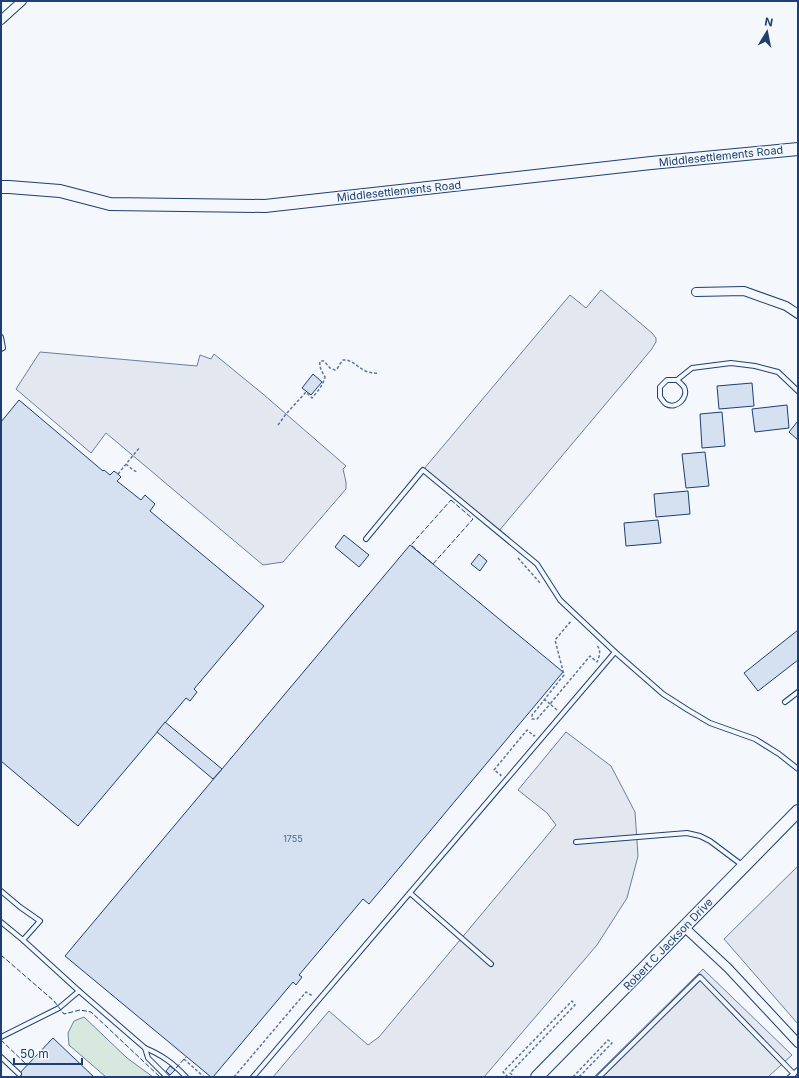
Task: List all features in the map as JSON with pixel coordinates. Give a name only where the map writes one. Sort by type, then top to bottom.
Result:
[{"type":"street","points":[[1,20],[22,1]]},
{"type":"street","name":"Middlesettlements Road","points":[[1,187],[60,191],[110,204],[265,206],[651,163],[798,149]]},
{"type":"street","points":[[696,292],[744,291],[786,306],[798,314]]},
{"type":"street","name":"Robert C Jackson Drive","points":[[537,1077],[798,811]]},
{"type":"street","points":[[684,927],[728,968],[798,1043]]},
{"type":"lane","points":[[1,337],[3,348],[1,349]]},
{"type":"lane","points":[[676,380],[683,385],[686,394],[682,402],[674,406],[666,404],[660,397],[660,387],[667,380],[676,380],[692,368],[731,362],[778,372],[798,391]]},
{"type":"lane","points":[[366,539],[423,470],[537,564],[560,600],[615,652],[663,694],[710,723],[755,739],[779,754],[798,769]]},
{"type":"lane","points":[[252,1077],[615,652]]},
{"type":"lane","points":[[785,702],[798,692]]},
{"type":"lane","points":[[576,842],[687,833],[700,836],[710,841],[744,867]]},
{"type":"lane","points":[[1,891],[40,921],[23,940]]},
{"type":"lane","points":[[410,893],[491,964]]},
{"type":"lane","points":[[1,922],[23,940],[78,991],[145,1048],[158,1053],[177,1067],[186,1077]]},
{"type":"lane","points":[[600,1077],[700,977],[792,1075],[798,1070]]},
{"type":"lane","points":[[1,1037],[59,1008],[78,991]]},
{"type":"lane","points":[[145,1048],[148,1058],[167,1077]]},
{"type":"lane","points":[[1,1057],[19,1074]]},
{"type":"path","points":[[278,425],[306,392],[312,398],[321,387],[326,377],[319,365],[320,361],[324,361],[330,368],[335,370],[343,360],[348,359],[367,372],[373,374],[379,373]]},
{"type":"path","points":[[118,474],[140,447]]},
{"type":"path","points":[[126,464],[137,472]]},
{"type":"path","points":[[518,557],[544,587]]},
{"type":"path","points":[[571,621],[555,640],[564,675],[532,715],[532,719],[537,719],[590,656],[597,662],[600,657],[600,650],[594,639]]},
{"type":"path","points":[[544,699],[557,709]]},
{"type":"path","points":[[496,781],[500,775],[494,770],[527,730],[534,736],[539,731]]},
{"type":"path","points":[[234,1077],[306,992],[313,997]]},
{"type":"path","points":[[508,1077],[503,1072],[572,1001],[576,1005],[510,1073],[515,1077]]},
{"type":"path","points":[[573,1077],[608,1040],[612,1043],[579,1077]]},
{"type":"path","points":[[184,1059],[204,1077]]},
{"type":"shaded area","points":[[601,290],[652,333],[656,338],[656,342],[651,350],[498,532],[423,470],[570,295],[586,308]]},
{"type":"shaded area","points":[[40,352],[197,366],[200,355],[211,359],[214,354],[263,394],[346,466],[343,469],[346,489],[283,562],[263,565],[106,433],[91,453],[16,389]]},
{"type":"shaded area","points":[[566,732],[611,766],[635,812],[638,856],[627,898],[597,945],[484,1077],[273,1077],[329,1011],[368,1045],[379,1037],[556,825],[547,813],[518,790]]},
{"type":"shaded area","points":[[798,866],[798,1024],[724,939]]},
{"type":"shaded area","points":[[703,969],[792,1055],[768,1077],[594,1077]]},
{"type":"shaded area","points":[[84,1017],[127,1058],[153,1077],[106,1077],[69,1045],[68,1033],[74,1021]]},
{"type":"building","points":[[313,374],[322,382],[311,395],[302,388]]},
{"type":"building","points":[[752,383],[754,406],[719,409],[717,386]]},
{"type":"building","points":[[19,400],[103,471],[104,470],[110,475],[114,471],[118,474],[121,477],[117,481],[141,500],[145,495],[155,504],[150,511],[264,606],[194,689],[197,692],[190,701],[186,698],[78,826],[1,761],[1,422]]},
{"type":"building","points":[[787,405],[789,428],[755,432],[752,409]]},
{"type":"building","points":[[722,412],[725,446],[702,448],[700,414]]},
{"type":"building","points":[[798,421],[798,440],[789,432]]},
{"type":"building","points":[[705,452],[709,486],[686,488],[682,454]]},
{"type":"building","points":[[688,491],[690,514],[656,517],[654,494]]},
{"type":"building","points":[[658,520],[661,543],[626,546],[624,523]]},
{"type":"building","points":[[344,535],[369,555],[359,567],[335,547]]},
{"type":"building","points":[[410,545],[563,672],[369,904],[363,899],[299,975],[302,977],[296,985],[293,982],[213,1077],[211,1077],[65,956]]},
{"type":"building","points":[[479,554],[487,561],[480,571],[471,564]]},
{"type":"building","points":[[798,630],[798,660],[758,691],[744,673]]},
{"type":"building","points":[[165,722],[222,769],[213,779],[157,732]]},
{"type":"building","points":[[53,1038],[94,1077],[16,1077]]},
{"type":"building","points":[[170,1066],[175,1070],[170,1075],[166,1071]]},
{"type":"fence","points":[[451,500],[473,519],[433,564],[411,545],[451,500]]},
{"type":"fence","points":[[1,955],[54,1001],[64,1014],[80,1010],[91,1012],[160,1077]]},
{"type":"fence","points":[[1,1040],[27,1065]]},
{"type":"fence","points":[[176,1068],[186,1057]]}]
